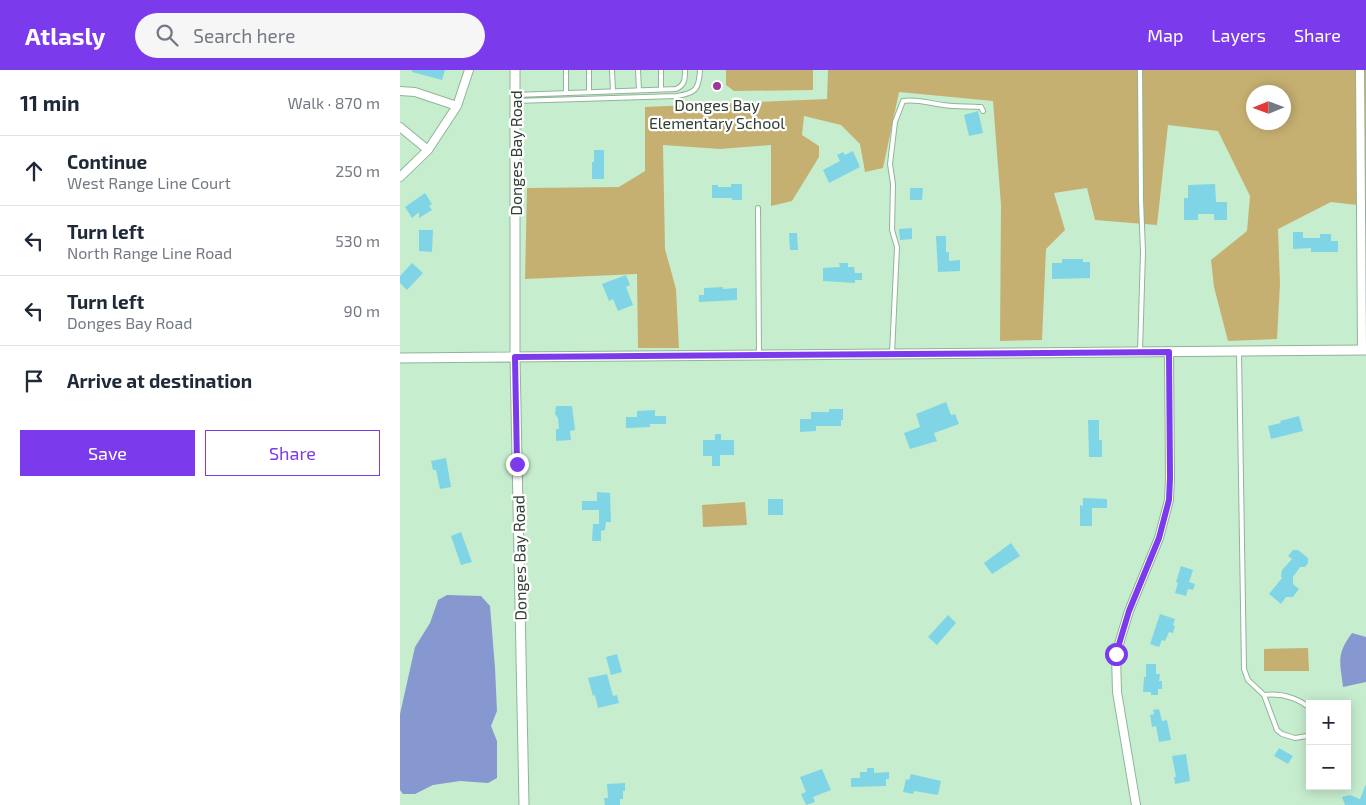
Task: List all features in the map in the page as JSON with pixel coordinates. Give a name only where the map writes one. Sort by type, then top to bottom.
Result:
[{"type":"street","points":[[400,177],[428,150],[457,106],[469,70]]},
{"type":"street","name":"Donges Bay Road","points":[[515,70],[515,357],[524,805]]},
{"type":"street","points":[[400,358],[1364,350],[1360,70]]},
{"type":"street","points":[[400,92],[415,92],[457,106]]},
{"type":"street","points":[[400,127],[428,150]]},
{"type":"street","points":[[1136,805],[1117,692],[1116,654],[1129,611],[1159,538],[1169,500],[1169,352]]},
{"type":"lane","points":[[566,70],[566,92]]},
{"type":"lane","points":[[589,70],[589,91]]},
{"type":"lane","points":[[612,70],[613,91]]},
{"type":"lane","points":[[638,70],[639,90]]},
{"type":"lane","points":[[661,70],[661,89]]},
{"type":"lane","points":[[515,98],[566,92],[676,89],[681,87],[685,77],[685,70]]},
{"type":"lane","points":[[515,98],[677,96],[688,94],[696,89],[700,70]]},
{"type":"lane","points":[[1140,70],[1143,252],[1140,352]]},
{"type":"lane","points":[[892,354],[897,247],[892,230],[893,184],[890,164],[895,122],[898,113],[903,101],[910,100],[928,101],[944,105],[981,107],[983,111]]},
{"type":"lane","points":[[758,208],[759,355]]},
{"type":"lane","points":[[1239,352],[1244,669],[1248,680],[1264,695],[1277,730],[1282,734],[1296,738],[1306,736]]},
{"type":"lane","points":[[1264,695],[1283,694],[1306,706]]},
{"type":"shaded area","points":[[726,70],[813,70],[813,90],[734,91],[726,85]]},
{"type":"shaded area","points":[[828,70],[1366,70],[1366,206],[1331,202],[1278,229],[1280,284],[1277,339],[1228,341],[1214,287],[1211,260],[1247,231],[1250,196],[1218,131],[1168,125],[1157,225],[1095,220],[1087,188],[1054,193],[1065,230],[1046,249],[1042,340],[1000,341],[1001,205],[993,101],[899,92],[883,168],[865,172],[860,144],[841,125],[804,116],[802,135],[819,146],[819,157],[792,201],[771,206],[771,145],[720,149],[663,145],[665,249],[676,289],[679,348],[638,348],[637,274],[525,279],[527,188],[619,187],[645,171],[645,107],[827,99]]},
{"type":"shaded area","points":[[745,502],[747,525],[703,527],[702,505]]},
{"type":"shaded area","points":[[1308,648],[1309,671],[1264,671],[1264,649]]},
{"type":"water","points":[[447,595],[481,596],[490,606],[497,711],[491,726],[497,741],[497,778],[488,783],[460,781],[433,785],[415,794],[403,794],[400,790],[400,714],[415,647],[430,623],[438,600]]},
{"type":"water","points":[[1352,633],[1366,637],[1366,682],[1343,687],[1340,658],[1343,647]]},
{"type":"building","points":[[412,70],[445,70],[442,80],[412,72]]},
{"type":"building","points":[[978,111],[983,133],[969,136],[964,115]]},
{"type":"building","points":[[594,150],[604,150],[604,179],[592,179]]},
{"type":"building","points":[[853,151],[860,167],[829,183],[823,170],[840,161],[837,155],[843,152],[845,155]]},
{"type":"building","points":[[731,184],[742,184],[742,200],[712,198],[712,185],[731,187]]},
{"type":"building","points":[[1215,184],[1216,202],[1227,202],[1227,220],[1214,220],[1214,214],[1198,214],[1198,220],[1184,220],[1184,198],[1188,198],[1188,185]]},
{"type":"building","points":[[910,188],[923,188],[922,200],[910,200]]},
{"type":"building","points":[[425,193],[432,204],[429,206],[432,210],[419,218],[419,212],[412,218],[405,207]]},
{"type":"building","points":[[912,228],[912,239],[900,240],[899,229]]},
{"type":"building","points":[[419,230],[433,230],[432,252],[419,251]]},
{"type":"building","points":[[1293,232],[1303,232],[1303,238],[1320,238],[1320,234],[1331,234],[1331,241],[1338,241],[1338,252],[1311,252],[1311,248],[1293,249]]},
{"type":"building","points":[[789,233],[797,233],[798,250],[790,250]]},
{"type":"building","points":[[936,236],[946,236],[946,252],[949,252],[949,261],[960,260],[960,271],[938,272]]},
{"type":"building","points":[[1062,259],[1083,259],[1083,262],[1090,262],[1090,278],[1052,279],[1052,263],[1062,263]]},
{"type":"building","points":[[412,263],[423,273],[407,290],[400,283],[400,276]]},
{"type":"building","points":[[839,263],[848,263],[848,267],[854,267],[855,273],[862,273],[862,280],[855,280],[855,283],[823,281],[823,268],[840,267]]},
{"type":"building","points":[[626,275],[630,285],[626,287],[633,305],[618,311],[613,299],[609,301],[602,284]]},
{"type":"building","points":[[723,287],[723,289],[737,288],[737,300],[699,302],[699,295],[704,295],[704,288]]},
{"type":"building","points":[[946,402],[951,415],[955,414],[959,424],[934,433],[937,441],[910,449],[904,433],[920,427],[916,414]]},
{"type":"building","points":[[556,406],[572,406],[575,430],[570,431],[571,440],[556,441],[556,429],[559,429],[558,418],[555,414]]},
{"type":"building","points":[[829,409],[843,409],[841,426],[816,426],[816,431],[800,432],[800,419],[811,419],[811,412],[829,412]]},
{"type":"building","points":[[655,410],[655,416],[666,416],[666,424],[650,424],[650,427],[626,428],[626,417],[637,417],[637,411]]},
{"type":"building","points":[[1299,416],[1303,431],[1271,439],[1268,426]]},
{"type":"building","points":[[1088,420],[1099,420],[1099,440],[1102,440],[1102,457],[1089,457]]},
{"type":"building","points":[[715,434],[721,434],[721,440],[734,440],[734,455],[720,455],[720,466],[712,466],[712,456],[703,456],[703,440],[715,440]]},
{"type":"building","points":[[446,458],[451,487],[440,489],[436,470],[433,470],[431,461]]},
{"type":"building","points":[[597,492],[610,493],[611,522],[606,522],[605,530],[601,531],[601,541],[592,541],[593,524],[599,524],[599,510],[582,510],[582,501],[597,501]]},
{"type":"building","points":[[1083,498],[1107,499],[1107,508],[1092,508],[1092,526],[1080,526],[1080,505],[1083,506]]},
{"type":"building","points":[[768,499],[783,499],[783,515],[768,515]]},
{"type":"building","points":[[461,532],[472,562],[461,565],[451,536]]},
{"type":"building","points":[[1011,543],[1020,556],[992,574],[984,563]]},
{"type":"building","points":[[1293,550],[1298,550],[1308,558],[1308,563],[1305,567],[1300,567],[1293,577],[1293,584],[1299,589],[1293,597],[1286,597],[1281,604],[1269,594],[1282,578],[1282,570],[1292,559],[1288,556]]},
{"type":"building","points":[[1181,566],[1193,570],[1189,582],[1195,584],[1193,590],[1188,589],[1186,596],[1175,593]]},
{"type":"building","points":[[1160,614],[1175,619],[1173,625],[1175,626],[1173,633],[1169,632],[1165,641],[1162,640],[1159,647],[1150,644]]},
{"type":"building","points":[[948,615],[956,623],[937,645],[928,637]]},
{"type":"building","points":[[617,654],[622,672],[611,675],[606,657]]},
{"type":"building","points":[[1146,664],[1156,664],[1156,674],[1160,674],[1159,681],[1162,681],[1162,689],[1158,689],[1158,695],[1151,695],[1151,692],[1143,692]]},
{"type":"building","points":[[607,674],[613,696],[617,695],[619,703],[598,708],[588,678]]},
{"type":"building","points":[[1159,709],[1162,721],[1167,720],[1171,740],[1159,742],[1156,726],[1152,727],[1150,715],[1154,714],[1153,710]]},
{"type":"building","points":[[1279,748],[1293,756],[1288,764],[1274,756]]},
{"type":"building","points":[[1186,754],[1190,781],[1175,784],[1174,777],[1176,777],[1172,756]]},
{"type":"building","points":[[867,768],[874,768],[874,773],[889,772],[886,786],[851,787],[851,778],[860,778],[860,772],[867,772]]},
{"type":"building","points":[[822,769],[831,790],[813,797],[815,802],[806,805],[801,794],[806,792],[800,777]]},
{"type":"building","points":[[911,774],[941,781],[938,795],[914,791],[913,794],[903,792],[906,779],[909,780]]},
{"type":"building","points":[[625,783],[625,791],[623,791],[623,799],[620,799],[620,805],[605,805],[604,798],[608,798],[607,784]]},
{"type":"building","points":[[1366,784],[1366,805],[1345,805],[1342,797],[1350,795],[1360,799]]},
{"type":"place","name":"Donges Bay Elementary School","points":[[717,86]]},
{"type":"route","points":[[517,464],[515,357],[1169,352],[1169,500],[1159,538],[1129,611],[1116,654]]}]
